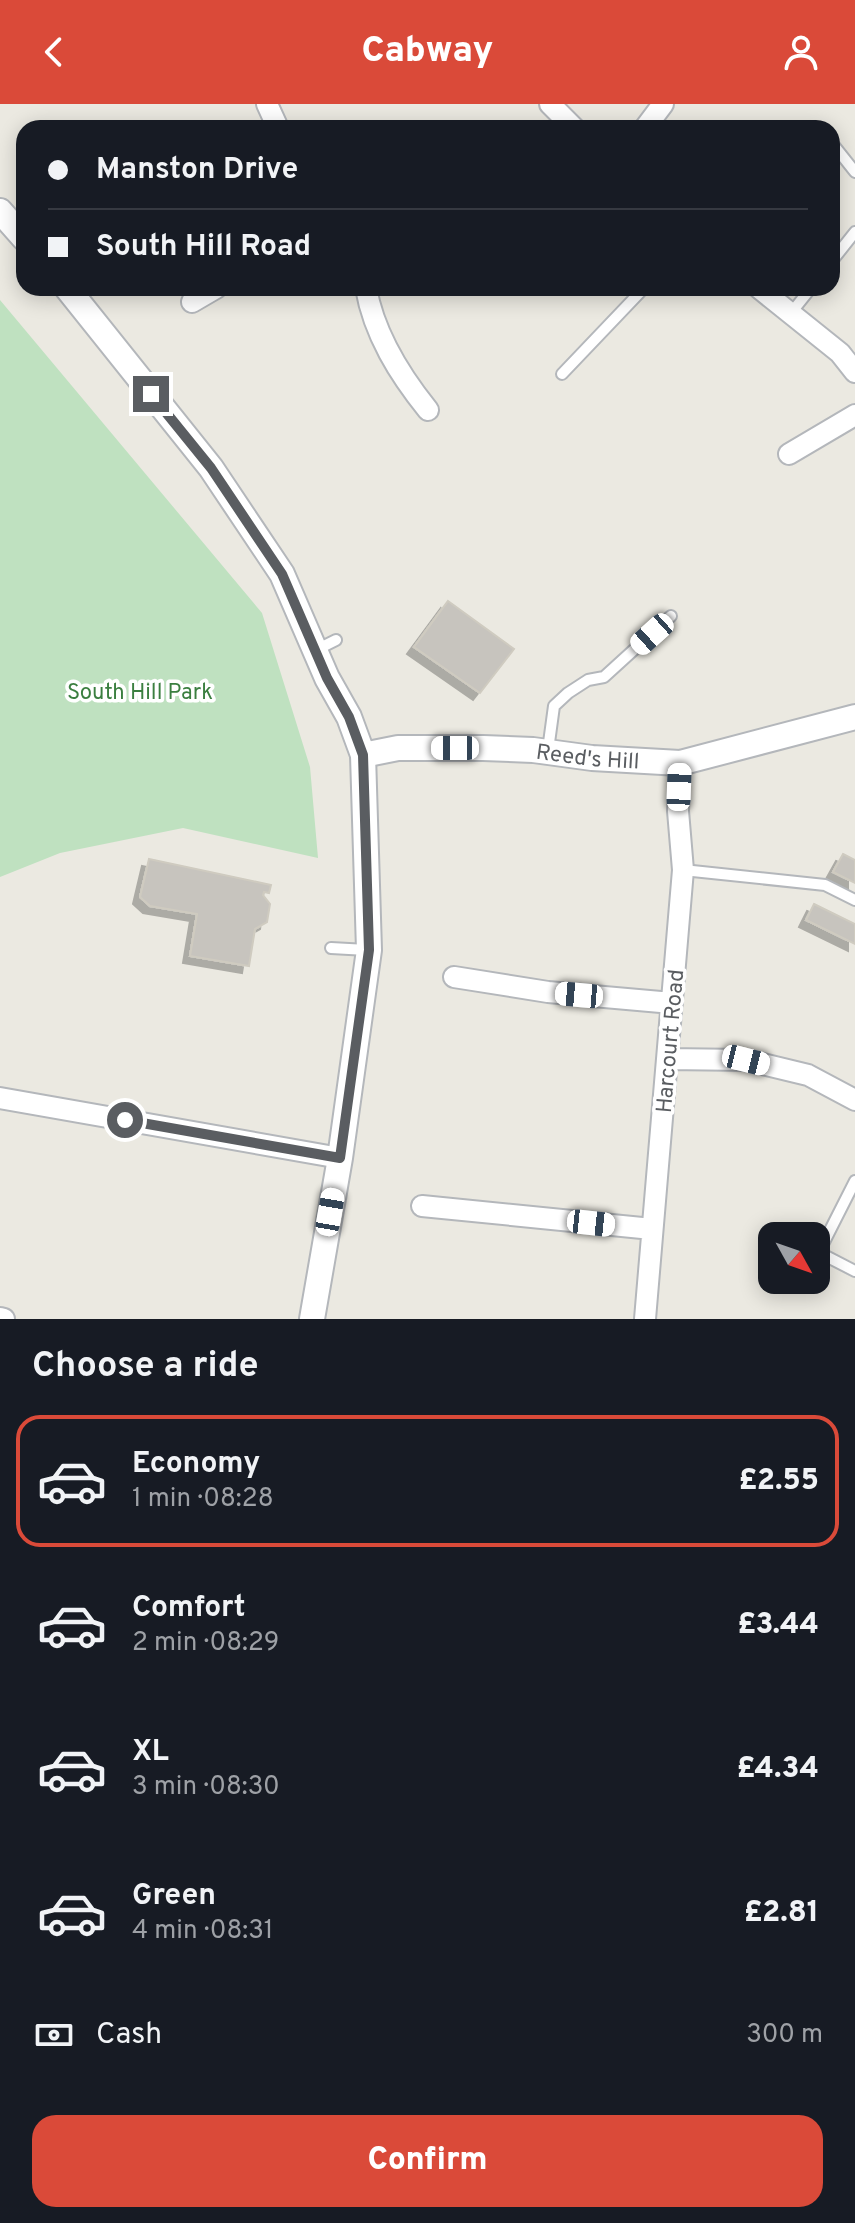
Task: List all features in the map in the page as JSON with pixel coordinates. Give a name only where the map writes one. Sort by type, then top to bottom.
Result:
[{"type":"street","points":[[550,104],[566,120]]},
{"type":"street","points":[[0,211],[16,229]]},
{"type":"street","points":[[73,296],[211,468],[282,574],[326,645],[327,678],[349,717],[363,755],[369,950],[340,1158],[312,1319]]},
{"type":"street","points":[[192,302],[202,296]]},
{"type":"street","points":[[367,296],[371,317],[407,384],[428,410]]},
{"type":"street","points":[[769,296],[840,353],[855,372]]},
{"type":"street","points":[[789,454],[855,415]]},
{"type":"street","name":"Reed's Hill","points":[[363,755],[398,748],[547,752],[680,763],[855,717]]},
{"type":"street","name":"Harcourt Road","points":[[645,1319],[683,870],[678,811],[680,763]]},
{"type":"street","points":[[454,977],[548,992],[672,1003]]},
{"type":"street","points":[[667,1059],[746,1060],[808,1075],[855,1100]]},
{"type":"street","points":[[0,1098],[340,1158]]},
{"type":"street","points":[[422,1206],[652,1229]]},
{"type":"lane","points":[[840,153],[855,172]]},
{"type":"lane","points":[[840,251],[855,232]]},
{"type":"lane","points":[[562,374],[636,296]]},
{"type":"lane","points":[[791,313],[805,296]]},
{"type":"lane","points":[[547,752],[554,706],[588,680],[604,677],[671,616]]},
{"type":"lane","points":[[683,870],[825,885],[855,900]]},
{"type":"lane","points":[[331,948],[369,950]]},
{"type":"lane","points":[[830,1227],[855,1181]]},
{"type":"lane","points":[[830,1258],[855,1271]]},
{"type":"green space","name":"South Hill Park","points":[[0,300],[262,613],[310,767],[318,858],[183,828],[60,853],[0,877]]},
{"type":"building","points":[[448,601],[514,649],[480,693],[414,647]]},
{"type":"building","points":[[843,854],[855,860],[855,883],[833,872]]},
{"type":"building","points":[[149,859],[271,885],[269,893],[264,892],[263,895],[270,904],[267,922],[255,929],[249,966],[190,956],[197,914],[150,906],[140,897]]},
{"type":"building","points":[[814,904],[855,924],[855,944],[806,920]]},
{"type":"route","points":[[125,1120],[340,1158],[369,950],[367,798],[363,755],[349,717],[327,678],[282,574],[211,468],[151,394]]}]
